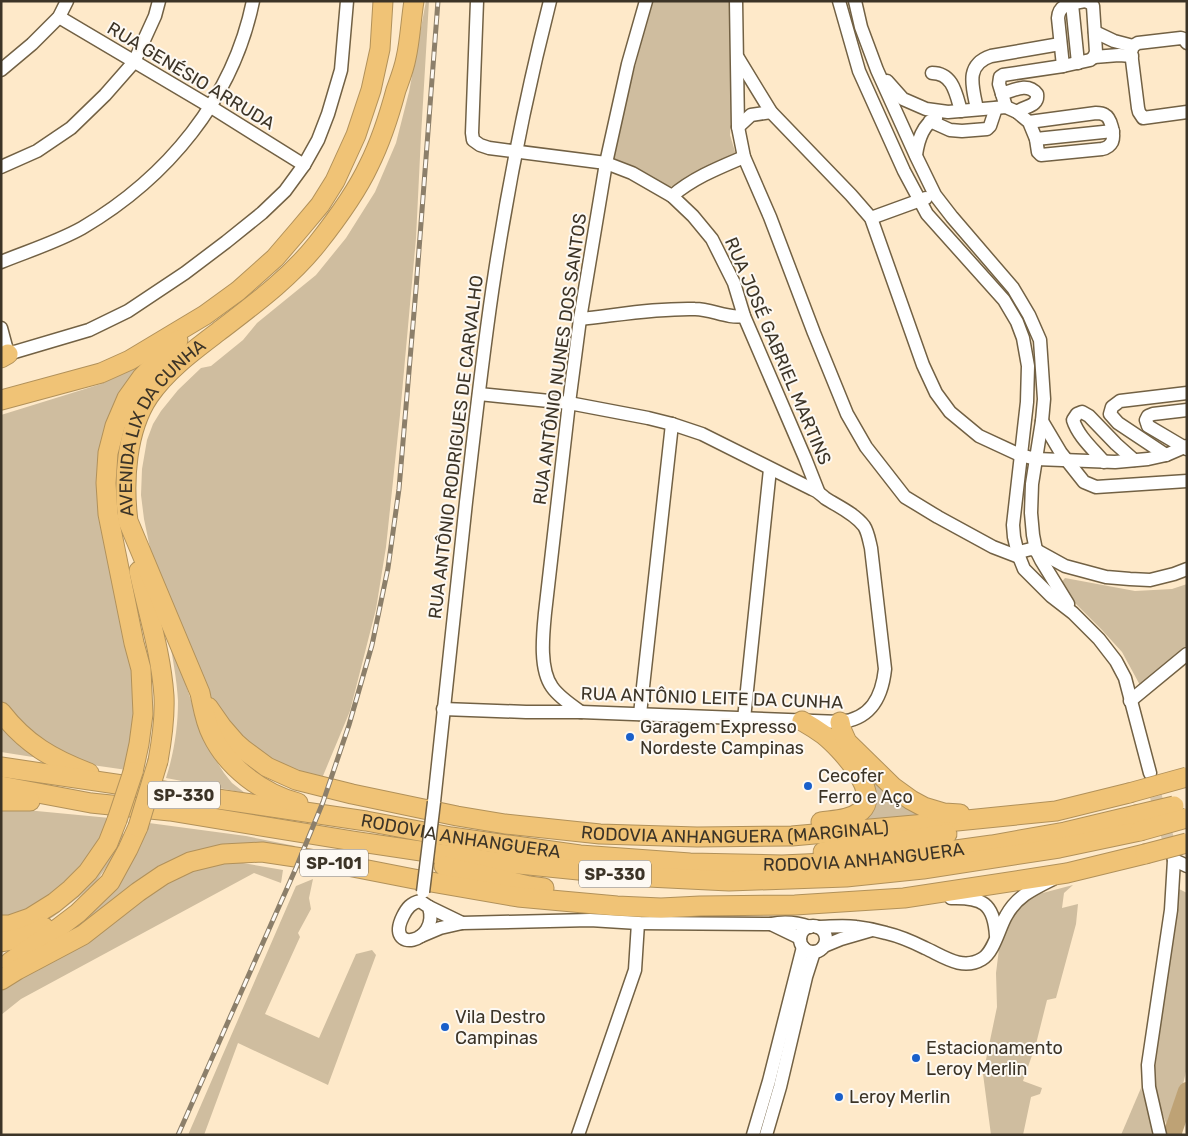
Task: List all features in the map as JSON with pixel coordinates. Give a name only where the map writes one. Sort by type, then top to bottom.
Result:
[{"type":"highway","name":"AVENIDA LIX DA CUNHA","points":[[1,400],[101,373],[130,360],[205,315],[238,291],[275,258],[320,205],[335,181],[356,135],[371,90],[380,49],[383,1]]},
{"type":"highway","name":"AVENIDA LIX DA CUNHA","points":[[366,821],[285,800],[268,792],[237,769],[223,754],[211,733],[200,694],[128,521],[126,482],[133,433],[140,412],[148,397],[167,374],[294,270],[350,200],[369,166],[382,136],[407,56],[414,1]]},
{"type":"highway","points":[[1,925],[10,925],[30,918],[54,903],[71,889],[88,872],[108,843],[117,820],[139,744],[143,714],[141,669],[108,514],[106,483],[108,452],[115,426],[127,398],[159,358],[205,315]]},
{"type":"highway","points":[[1,969],[78,913],[110,882],[138,827],[158,760],[164,715],[164,696],[158,649],[128,521]]},
{"type":"highway","name":"RODOVIA ANHANGUERA (MARGINAL)","points":[[200,694],[217,720],[235,742],[267,768],[296,780],[457,816],[505,824],[600,834],[697,838],[792,836],[937,823],[1056,811],[1187,777]]},
{"type":"highway","points":[[1,712],[33,745],[66,765],[129,779]]},
{"type":"highway","points":[[697,838],[843,820],[854,815],[866,805],[865,787],[859,774],[842,752],[823,734],[802,721]]},
{"type":"highway","points":[[840,722],[847,742],[893,787],[911,800],[924,807],[944,813],[1004,816]]},
{"type":"highway","name":"RODOVIA ANHANGUERA","points":[[1,767],[129,779],[450,837],[580,855],[690,863],[782,865],[848,862],[920,855],[1065,832],[1138,823]]},
{"type":"highway","name":"RODOVIA ANHANGUERA","points":[[1,786],[92,803],[170,811],[353,842],[488,861],[648,877],[738,881],[846,877],[923,869],[1059,848],[1182,809]]},
{"type":"highway","points":[[1,801],[92,803]]},
{"type":"highway","points":[[690,863],[757,859],[829,851],[1004,824],[1056,811]]},
{"type":"highway","points":[[353,842],[392,854],[529,886],[700,906],[795,905],[904,898],[1067,873],[1187,843]]},
{"type":"highway","name":"SP-101","points":[[1,980],[83,936],[138,892],[163,875],[190,862],[223,854],[262,852],[292,856],[518,897],[617,906],[661,908],[700,906]]},
{"type":"highway","points":[[1,942],[32,936],[98,887],[110,882]]},
{"type":"street","points":[[1,70],[32,44],[58,17],[67,1]]},
{"type":"street","points":[[1,167],[37,151],[71,128],[105,95],[134,62],[155,16],[159,1]]},
{"type":"street","points":[[1,262],[80,228],[116,206],[171,158],[211,107],[248,26],[253,1]]},
{"type":"street","points":[[1,328],[4,356],[89,330],[128,311],[185,273],[262,214],[285,190],[304,165],[318,140],[328,114],[340,70],[347,1]]},
{"type":"street","name":"RUA JOSÉ GABRIEL MARTINS","points":[[476,1],[473,140],[489,148],[606,163],[632,172],[672,196],[693,216],[712,239],[734,282],[744,316],[818,491]]},
{"type":"street","name":"RUA ANTÔNIO RODRIGUES DE CARVALHO","points":[[424,900],[443,709],[479,394],[495,273],[533,66],[550,1]]},
{"type":"street","name":"RUA ANTÔNIO NUNES DOS SANTOS","points":[[582,712],[565,700],[551,686],[545,670],[542,643],[580,319],[606,163],[628,64],[646,1]]},
{"type":"street","points":[[736,1],[738,127],[744,157],[770,217],[847,414],[866,447],[905,497],[938,518],[993,547],[1018,556]]},
{"type":"street","points":[[839,1],[859,71],[919,200],[927,214],[1004,300],[1018,322],[1028,366],[1027,402],[1013,525],[1018,556],[1024,569],[1051,596],[1073,612],[1100,639],[1116,661],[1125,678],[1150,774]]},
{"type":"street","points":[[855,1],[861,27],[877,70],[935,195],[1013,288],[1030,315],[1040,340],[1044,399],[1032,484],[1031,513],[1033,535],[1036,550],[1073,612]]},
{"type":"street","points":[[1078,62],[1081,2]]},
{"type":"street","points":[[1063,66],[1058,18],[1058,12],[1062,7],[1081,2],[1090,3],[1093,6],[1096,52],[1094,57]]},
{"type":"street","name":"RUA GENÉSIO ARRUDA","points":[[58,17],[211,107],[304,165]]},
{"type":"street","points":[[1094,32],[1132,51]]},
{"type":"street","points":[[1029,122],[1042,155],[1102,150],[1108,147],[1112,143],[1113,138],[1110,120],[1107,116],[1096,113],[1029,122],[1006,109],[999,84],[1000,77],[1132,51],[1138,43],[1181,38],[1187,43]]},
{"type":"street","points":[[977,110],[972,81],[977,64],[982,59],[1060,44]]},
{"type":"street","points":[[1132,51],[1138,108],[1143,118],[1187,112]]},
{"type":"street","points":[[738,58],[771,112],[871,218],[923,365],[936,392],[950,412],[980,436],[1036,459],[1104,462],[1148,459],[1166,455],[1183,446],[1187,434]]},
{"type":"street","points":[[877,70],[903,99],[926,110],[954,112],[1019,110],[1035,103],[1038,99],[1037,94],[1030,88],[1025,87],[1002,94]]},
{"type":"street","points":[[932,73],[944,75],[949,79],[956,94],[954,112]]},
{"type":"street","points":[[930,121],[950,130],[962,131],[987,128],[1006,109]]},
{"type":"street","points":[[738,127],[751,115],[771,112]]},
{"type":"street","points":[[916,156],[918,142],[930,121],[954,112]]},
{"type":"street","points":[[1037,146],[1112,131]]},
{"type":"street","points":[[672,196],[704,174],[744,157]]},
{"type":"street","points":[[871,218],[935,195]]},
{"type":"street","points":[[580,319],[671,308],[699,309],[736,318],[744,316]]},
{"type":"street","points":[[1166,455],[1118,423],[1110,414],[1112,407],[1120,401],[1187,393]]},
{"type":"street","name":"RUA ANTÔNIO LEITE DA CUNHA","points":[[443,709],[582,712],[840,722],[856,719],[868,711],[881,692],[884,680],[885,669],[871,548],[867,532],[860,521],[818,491],[702,434],[672,424],[569,403],[479,394]]},
{"type":"street","points":[[1183,446],[1148,426],[1146,420],[1148,416],[1153,414],[1187,410]]},
{"type":"street","points":[[1104,462],[1075,426],[1073,420],[1077,414],[1082,412],[1089,416],[1134,460]]},
{"type":"street","points":[[1042,421],[1066,460],[1084,482],[1096,487],[1187,481]]},
{"type":"street","points":[[640,714],[672,424]]},
{"type":"street","points":[[744,719],[770,469]]},
{"type":"street","points":[[1018,556],[1022,551],[1036,550],[1077,569],[1106,577],[1130,579],[1150,580],[1187,569]]},
{"type":"street","points":[[1028,573],[1037,573],[1046,568],[1068,566]]},
{"type":"street","points":[[1056,585],[1060,574],[1068,566]]},
{"type":"street","points":[[1130,701],[1187,654]]},
{"type":"street","points":[[1160,1135],[1149,1087],[1148,1065],[1171,910],[1173,858],[1187,866]]},
{"type":"street","points":[[766,1135],[780,1087],[806,977],[810,946],[803,931],[814,927],[857,927],[888,933],[926,948],[949,960],[965,964],[973,963],[989,954],[1006,915],[1020,897],[1067,873]]},
{"type":"street","points":[[904,898],[972,898],[978,900],[990,909],[996,926],[996,936]]},
{"type":"street","points":[[424,900],[430,916],[426,930],[416,940],[403,939],[399,927],[401,919],[409,906],[424,900],[462,923]]},
{"type":"street","points":[[421,936],[440,928],[462,923],[590,920],[638,923],[771,924],[796,922],[821,929],[826,937],[810,946],[753,1135]]},
{"type":"street","points":[[578,1135],[634,970],[638,923]]},
{"type":"street","points":[[771,924],[810,946],[872,930]]},
{"type":"shaded area","points":[[426,1],[429,1],[416,238],[386,547],[376,609],[350,711],[320,783],[253,752],[214,706],[150,548],[141,495],[142,469],[147,440],[153,424],[178,390],[201,368],[211,366],[243,340],[257,323],[316,275],[346,238],[375,192],[396,143],[409,92]]},
{"type":"shaded area","points":[[652,1],[731,1],[732,109],[730,135],[736,155],[724,166],[665,189],[611,160]]},
{"type":"shaded area","points":[[146,363],[107,441],[139,674],[127,770],[92,765],[58,751],[33,734],[12,714],[1,700],[1,415],[101,384]]},
{"type":"shaded area","points":[[1065,578],[1135,591],[1172,589],[1187,584],[1187,645],[1141,687],[1122,652],[1062,590],[1061,583]]},
{"type":"shaded area","points":[[168,632],[210,751],[232,783],[245,793],[166,778],[175,740],[178,701]]},
{"type":"shaded area","points":[[1,725],[39,758],[1,752]]},
{"type":"shaded area","points":[[850,751],[934,815],[848,825],[868,814]]},
{"type":"shaded area","points":[[9,810],[110,818],[106,830],[79,873],[32,911],[1,919],[1,811]]},
{"type":"shaded area","points":[[149,823],[246,836],[295,846],[293,852],[220,850],[68,933],[117,884],[134,858]]},
{"type":"shaded area","points":[[123,826],[123,842],[96,882],[53,917],[33,928],[22,927]]},
{"type":"shaded area","points":[[225,860],[283,870],[281,883],[254,873],[21,999],[1,1015],[1,986],[185,874]]},
{"type":"shaded area","points":[[313,879],[309,898],[311,909],[298,933],[300,937],[265,1014],[319,1038],[356,954],[372,950],[376,955],[328,1085],[238,1043],[204,1135],[188,1135],[296,886]]},
{"type":"shaded area","points":[[1073,885],[1064,893],[1062,908],[1078,904],[1076,924],[1056,998],[1047,1000],[1036,1044],[1023,1081],[1042,1088],[1040,1094],[1031,1097],[1023,1135],[991,1135],[983,1074],[997,1007],[996,973],[1000,941],[1016,908],[1035,895]]},
{"type":"shaded area","points":[[1179,889],[1187,893],[1187,1067],[1182,1089],[1167,1126],[1155,1093],[1154,1068]]},
{"type":"shaded area","points":[[1141,1088],[1155,1135],[1121,1135]]},
{"type":"waterway","points":[[1172,1135],[1187,1091]]},
{"type":"tunnel","points":[[1151,779],[1172,853]]},
{"type":"railway","points":[[178,1135],[296,868],[323,802],[349,725],[372,645],[388,568],[399,489],[438,1]]},
{"type":"place","name":"Garagem Expresso Nordeste Campinas","points":[[630,737]]},
{"type":"place","name":"Cecofer Ferro e Aço","points":[[808,786]]},
{"type":"place","name":"Vila Destro Campinas","points":[[445,1027]]},
{"type":"place","name":"Estacionamento Leroy Merlin","points":[[916,1058]]},
{"type":"place","name":"Leroy Merlin","points":[[839,1097]]}]
